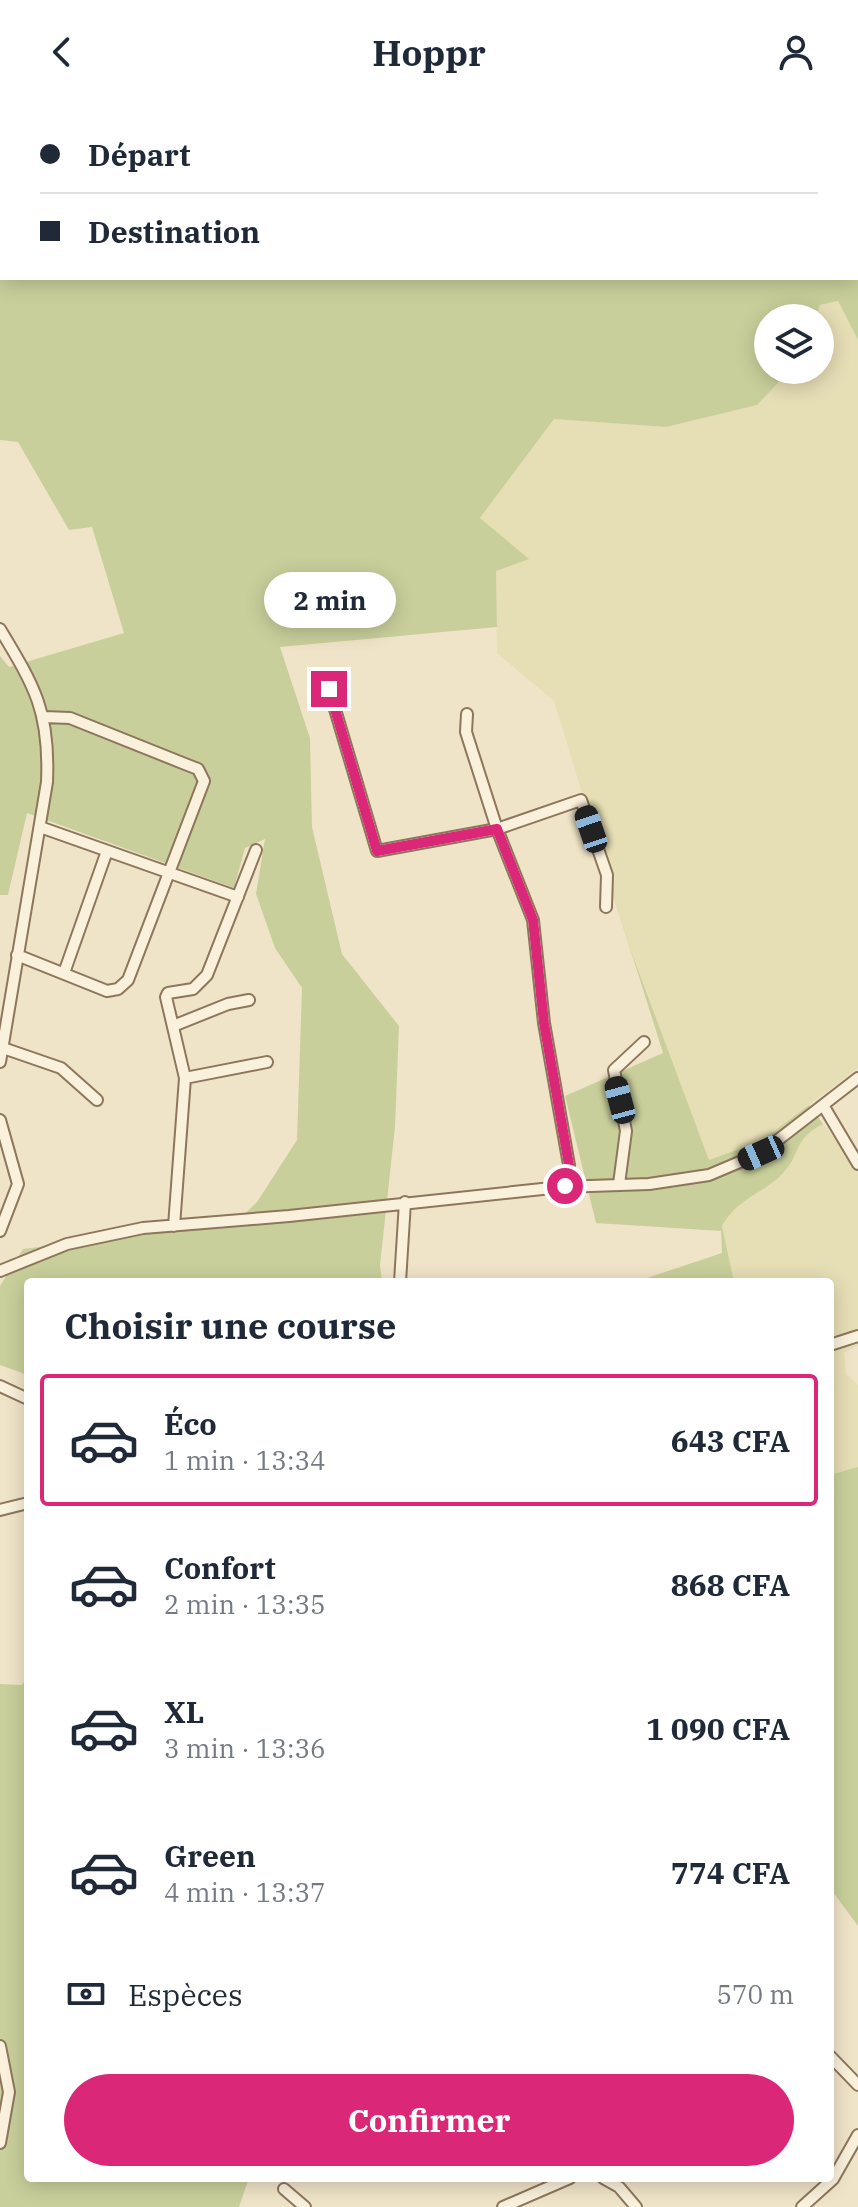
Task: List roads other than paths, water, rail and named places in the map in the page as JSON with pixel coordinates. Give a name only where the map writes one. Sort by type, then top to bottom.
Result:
[{"type":"street","points":[[0,629],[34,688],[49,741],[40,827],[0,1062]]},
{"type":"street","points":[[329,689],[377,851],[497,829],[581,800],[607,875],[606,907]]},
{"type":"street","points":[[467,714],[466,732],[497,829],[533,920],[544,1023],[569,1165],[565,1186]]},
{"type":"street","points":[[17,955],[107,991],[118,989],[128,980],[167,870],[204,781],[198,769],[70,718],[44,717]]},
{"type":"street","points":[[40,827],[238,897]]},
{"type":"street","points":[[174,1226],[185,1078],[166,997],[168,993],[201,985],[256,850]]},
{"type":"street","points":[[64,973],[107,851]]},
{"type":"street","points":[[173,1026],[249,1000]]},
{"type":"street","points":[[619,1184],[626,1131],[614,1070],[644,1042]]},
{"type":"street","points":[[3,1048],[61,1068],[97,1100]]},
{"type":"street","points":[[185,1078],[267,1062]]},
{"type":"street","points":[[0,1271],[90,1238],[174,1226],[565,1186],[689,1179],[723,1171],[761,1153],[858,1078]]},
{"type":"street","points":[[823,1105],[858,1164]]},
{"type":"street","points":[[0,1120],[18,1175],[18,1184],[0,1229]]},
{"type":"street","points":[[400,1278],[405,1202]]},
{"type":"street","points":[[834,1344],[858,1336]]},
{"type":"street","points":[[0,1386],[24,1397]]},
{"type":"street","points":[[0,1510],[24,1504]]},
{"type":"street","points":[[0,2046],[9,2092],[0,2143]]},
{"type":"street","points":[[834,2060],[858,2085]]},
{"type":"street","points":[[834,2177],[858,2135]]},
{"type":"street","points":[[503,2207],[561,2182]]},
{"type":"street","points":[[612,2182],[636,2207]]},
{"type":"street","points":[[802,2207],[830,2182]]},
{"type":"street","points":[[284,2189],[305,2207]]}]
